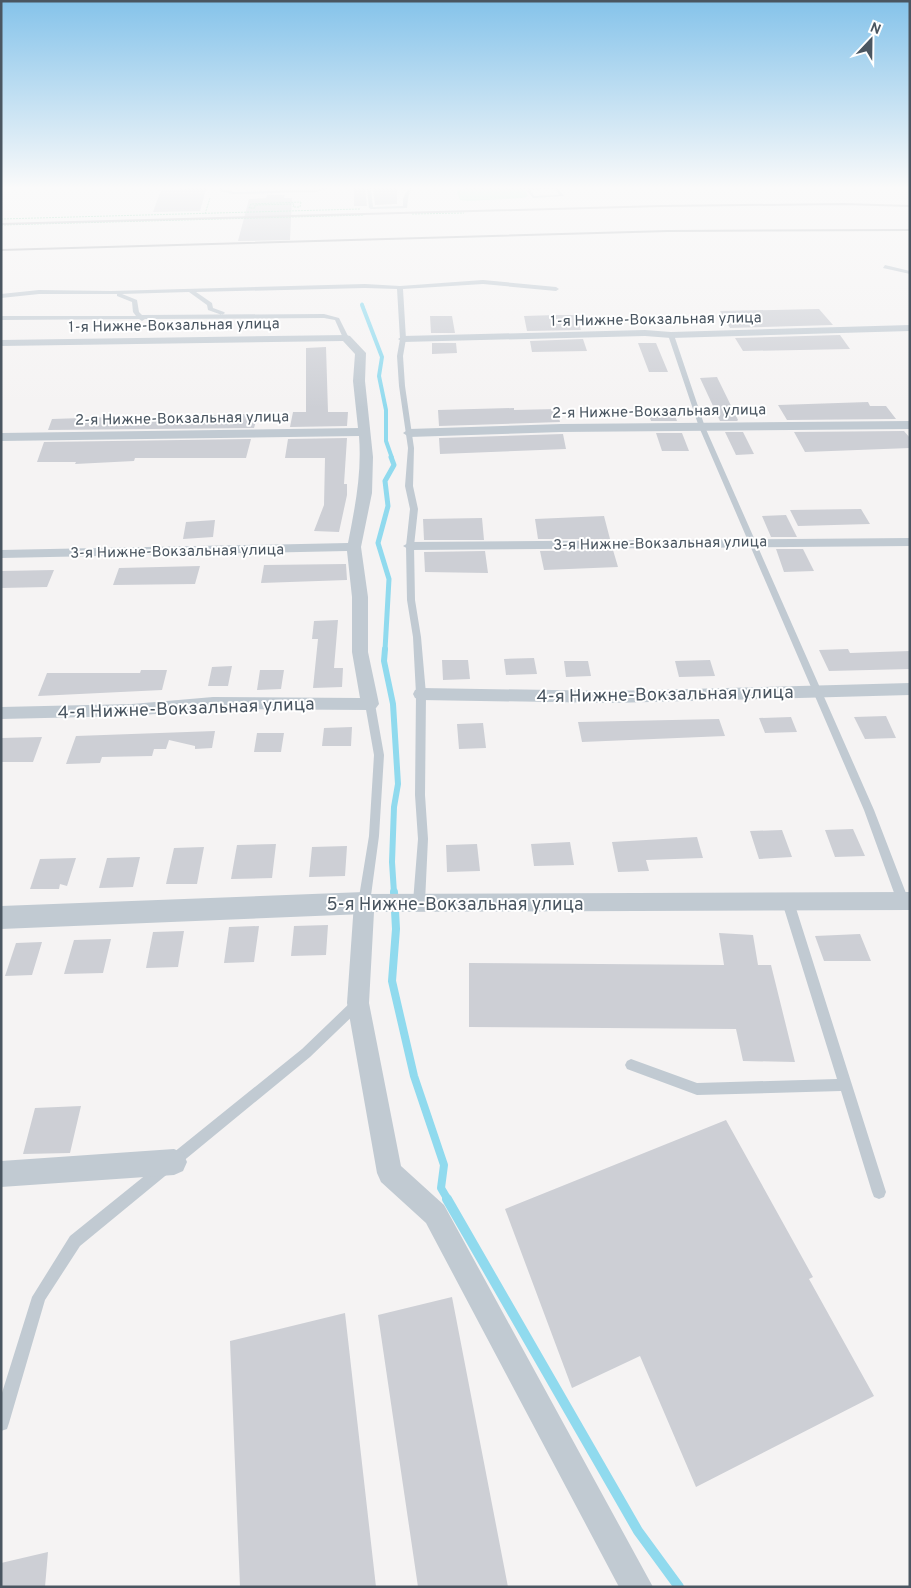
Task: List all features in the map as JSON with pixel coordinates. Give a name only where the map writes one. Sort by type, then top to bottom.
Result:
[{"type":"street","name":"1-я Нижне-Вокзальная улица","points":[[403,339],[645,333],[671,335],[910,328]]},
{"type":"street","name":"1-я Нижне-Вокзальная улица","points":[[1,343],[346,338]]},
{"type":"street","points":[[346,338],[361,353],[359,381],[367,457],[365,493],[354,547],[360,598],[360,652],[370,704]]},
{"type":"street","name":"2-я Нижне-Вокзальная улица","points":[[409,433],[561,428],[910,426]]},
{"type":"street","name":"2-я Нижне-Вокзальная улица","points":[[1,437],[364,432]]},
{"type":"street","name":"3-я Нижне-Вокзальная улица","points":[[410,546],[910,542]]},
{"type":"street","name":"3-я Нижне-Вокзальная улица","points":[[1,554],[354,547]]},
{"type":"street","name":"4-я Нижне-Вокзальная улица","points":[[420,694],[612,697],[910,689]]},
{"type":"street","name":"4-я Нижне-Вокзальная улица","points":[[1,713],[132,710],[213,703],[370,704]]},
{"type":"street","name":"5-я Нижне-Вокзальная улица","points":[[1,918],[364,902],[906,901]]},
{"type":"street","points":[[364,902],[358,1003],[390,1173],[435,1214],[637,1587]]},
{"type":"street","points":[[1,1174],[174,1162]]},
{"type":"lane","points":[[885,268],[910,273]]},
{"type":"lane","points":[[1,296],[39,292],[111,293],[188,289],[365,286],[400,288],[483,282],[556,289]]},
{"type":"lane","points":[[400,288],[403,339],[400,356],[411,448],[408,486],[414,509],[410,546],[411,600],[417,637],[420,694],[420,794],[423,839],[419,902]]},
{"type":"lane","points":[[188,289],[210,304],[210,310],[240,316]]},
{"type":"lane","points":[[111,293],[135,301],[136,312],[142,319]]},
{"type":"lane","points":[[1,318],[142,319],[324,316],[337,319],[346,338]]},
{"type":"lane","points":[[671,335],[702,427],[869,810],[906,901]]},
{"type":"lane","points":[[364,902],[374,836],[378,755],[370,704]]},
{"type":"lane","points":[[788,902],[879,1192]]},
{"type":"lane","points":[[1,1423],[39,1297],[75,1242],[306,1053],[358,1003]]},
{"type":"lane","points":[[632,1065],[697,1089],[844,1085]]},
{"type":"building","points":[[819,309],[833,325],[730,328],[720,311]]},
{"type":"building","points":[[576,315],[581,330],[527,331],[524,316]]},
{"type":"building","points":[[430,316],[452,316],[455,333],[431,333]]},
{"type":"building","points":[[840,335],[850,349],[743,351],[735,338]]},
{"type":"building","points":[[583,339],[587,351],[532,352],[530,341]]},
{"type":"building","points":[[432,343],[456,343],[457,353],[432,354]]},
{"type":"building","points":[[638,343],[656,343],[668,372],[649,372]]},
{"type":"building","points":[[326,347],[328,412],[348,412],[347,426],[290,427],[293,412],[306,412],[306,348]]},
{"type":"building","points":[[717,377],[737,421],[720,421],[700,378]]},
{"type":"building","points":[[868,402],[870,406],[886,406],[896,419],[787,420],[778,405]]},
{"type":"building","points":[[514,408],[514,410],[557,409],[560,422],[439,426],[438,410]]},
{"type":"building","points":[[673,410],[677,421],[651,421],[647,411]]},
{"type":"building","points":[[258,414],[254,428],[48,430],[52,419],[142,416],[141,419]]},
{"type":"building","points":[[904,431],[910,438],[910,448],[805,452],[794,432]]},
{"type":"building","points":[[725,432],[743,432],[754,454],[736,455]]},
{"type":"building","points":[[656,433],[682,433],[689,451],[662,451]]},
{"type":"building","points":[[563,434],[566,449],[440,454],[439,438]]},
{"type":"building","points":[[347,438],[344,484],[347,484],[347,495],[339,532],[314,531],[324,505],[325,458],[285,458],[288,439]]},
{"type":"building","points":[[251,439],[246,458],[135,458],[134,461],[75,464],[76,462],[37,462],[44,442]]},
{"type":"building","points":[[861,509],[870,524],[798,526],[790,510]]},
{"type":"building","points":[[786,515],[797,537],[771,537],[762,516]]},
{"type":"building","points":[[604,516],[610,539],[538,539],[535,519]]},
{"type":"building","points":[[482,518],[484,540],[424,540],[423,519]]},
{"type":"building","points":[[215,520],[213,537],[183,539],[186,522]]},
{"type":"building","points":[[776,549],[803,549],[814,571],[784,572]]},
{"type":"building","points":[[613,550],[618,567],[544,570],[540,551]]},
{"type":"building","points":[[485,551],[488,573],[425,572],[424,552]]},
{"type":"building","points":[[346,564],[347,580],[261,583],[264,565]]},
{"type":"building","points":[[200,566],[195,584],[113,585],[119,568]]},
{"type":"building","points":[[54,570],[47,587],[1,588],[1,571]]},
{"type":"building","points":[[338,620],[334,668],[343,668],[342,687],[313,688],[318,639],[312,639],[314,621]]},
{"type":"building","points":[[848,649],[850,653],[910,651],[910,669],[829,671],[819,650]]},
{"type":"building","points":[[534,658],[537,674],[506,675],[504,659]]},
{"type":"building","points":[[442,660],[468,660],[470,679],[443,680]]},
{"type":"building","points":[[710,660],[715,676],[679,677],[675,661]]},
{"type":"building","points":[[564,661],[588,661],[591,676],[566,677]]},
{"type":"building","points":[[232,666],[228,686],[208,686],[212,667]]},
{"type":"building","points":[[141,670],[167,670],[162,690],[38,696],[47,673],[140,673]]},
{"type":"building","points":[[260,670],[284,670],[281,689],[257,690]]},
{"type":"building","points":[[886,716],[896,738],[865,739],[854,717]]},
{"type":"building","points":[[791,717],[797,732],[765,733],[759,718]]},
{"type":"building","points":[[719,719],[725,736],[582,742],[578,722]]},
{"type":"building","points":[[483,723],[486,748],[459,749],[457,724]]},
{"type":"building","points":[[352,727],[351,746],[322,746],[324,728]]},
{"type":"building","points":[[215,731],[212,748],[195,749],[195,746],[169,740],[166,749],[154,749],[152,756],[102,757],[100,763],[66,764],[76,736]]},
{"type":"building","points":[[257,733],[284,733],[281,752],[254,752]]},
{"type":"building","points":[[42,737],[33,762],[1,762],[1,738]]},
{"type":"building","points":[[853,829],[865,856],[835,857],[825,830]]},
{"type":"building","points":[[782,830],[792,857],[759,859],[750,831]]},
{"type":"building","points":[[697,837],[703,858],[646,860],[649,871],[618,872],[612,842]]},
{"type":"building","points":[[570,842],[574,865],[534,866],[531,844]]},
{"type":"building","points":[[276,844],[272,878],[231,879],[237,845]]},
{"type":"building","points":[[477,844],[480,871],[447,872],[446,845]]},
{"type":"building","points":[[347,846],[345,876],[309,877],[312,847]]},
{"type":"building","points":[[204,847],[197,884],[166,884],[174,848]]},
{"type":"building","points":[[140,857],[133,887],[99,888],[107,858]]},
{"type":"building","points":[[76,858],[67,886],[60,884],[59,889],[30,889],[40,859]]},
{"type":"building","points":[[328,925],[326,955],[291,956],[294,926]]},
{"type":"building","points":[[259,926],[254,962],[224,963],[229,927]]},
{"type":"building","points":[[184,931],[178,967],[146,968],[153,932]]},
{"type":"building","points":[[719,933],[753,935],[758,965],[771,965],[795,1062],[743,1061],[736,1029],[469,1027],[469,963],[724,965]]},
{"type":"building","points":[[860,934],[871,961],[824,961],[815,936]]},
{"type":"building","points":[[111,939],[103,973],[64,974],[74,940]]},
{"type":"building","points":[[42,942],[32,975],[5,976],[16,943]]},
{"type":"building","points":[[81,1106],[70,1153],[23,1154],[35,1108]]},
{"type":"building","points":[[726,1120],[813,1277],[809,1279],[874,1396],[696,1487],[640,1356],[572,1388],[505,1209]]},
{"type":"building","points":[[452,1297],[508,1587],[418,1587],[378,1315]]},
{"type":"building","points":[[345,1313],[376,1587],[240,1587],[230,1341]]},
{"type":"building","points":[[48,1552],[45,1587],[1,1587],[1,1563]]},
{"type":"waterway","points":[[362,305],[382,357],[379,376],[386,410],[386,441],[392,458]]},
{"type":"waterway","points":[[385,650],[389,579],[378,543],[388,506],[385,481],[394,465],[391,457]]},
{"type":"waterway","points":[[385,649],[384,661],[393,704],[398,784],[394,807],[392,862],[394,893]]},
{"type":"waterway","points":[[394,892],[396,929],[392,981],[414,1076],[444,1165],[441,1188],[448,1200]]},
{"type":"waterway","points":[[447,1199],[638,1531],[679,1587]]}]
